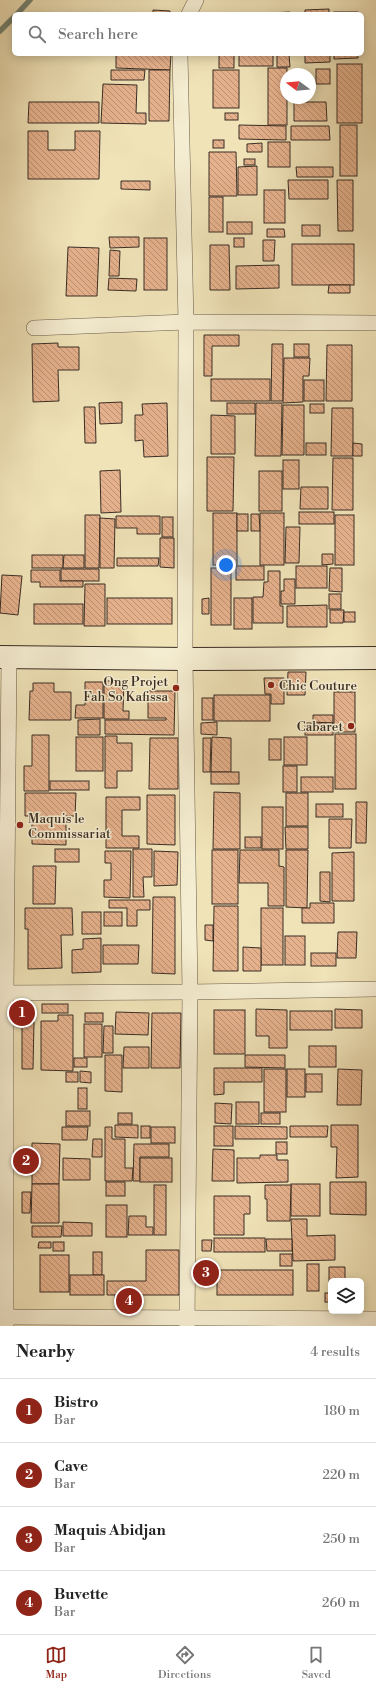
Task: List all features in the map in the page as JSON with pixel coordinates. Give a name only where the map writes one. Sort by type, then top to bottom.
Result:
[{"type":"street","points":[[190,12],[196,0]]},
{"type":"street","points":[[180,56],[186,322],[186,659],[190,992],[187,1322]]},
{"type":"street","points":[[34,328],[186,322],[376,323]]},
{"type":"street","points":[[376,658],[186,659],[4,657],[3,993],[4,1320],[187,1322],[376,1319]]},
{"type":"street","points":[[3,993],[376,989]]},
{"type":"building","points":[[329,9],[329,12],[305,12],[305,10]]},
{"type":"building","points":[[153,10],[170,11],[170,12],[153,12]]},
{"type":"building","points":[[116,56],[171,56],[170,70],[116,68]]},
{"type":"building","points":[[219,56],[234,56],[234,68],[219,68]]},
{"type":"building","points":[[239,56],[273,56],[273,66],[239,66]]},
{"type":"building","points":[[277,56],[289,56],[290,67],[277,67]]},
{"type":"building","points":[[305,56],[330,56],[330,62],[305,63]]},
{"type":"building","points":[[334,56],[358,56],[358,58],[334,59]]},
{"type":"building","points":[[337,64],[362,64],[362,123],[337,123]]},
{"type":"building","points":[[268,68],[280,68],[280,104],[287,104],[287,125],[268,125]]},
{"type":"building","points":[[316,69],[330,69],[330,84],[316,84]]},
{"type":"building","points":[[111,70],[145,70],[144,80],[111,80]]},
{"type":"building","points":[[149,70],[170,70],[169,121],[149,121]]},
{"type":"building","points":[[213,70],[239,70],[239,108],[213,108]]},
{"type":"building","points":[[103,84],[137,85],[136,113],[146,113],[146,124],[101,123]]},
{"type":"building","points":[[29,102],[99,102],[99,123],[28,123]]},
{"type":"building","points":[[316,102],[326,102],[327,121],[294,121],[294,104],[316,104]]},
{"type":"building","points":[[225,113],[238,113],[238,120],[225,120]]},
{"type":"building","points":[[239,125],[286,126],[286,140],[239,139]]},
{"type":"building","points":[[340,125],[357,125],[357,176],[340,176]]},
{"type":"building","points":[[291,126],[329,126],[330,140],[291,140]]},
{"type":"building","points":[[28,131],[48,131],[48,150],[75,150],[75,131],[100,131],[99,179],[28,179]]},
{"type":"building","points":[[213,140],[224,140],[224,148],[213,148]]},
{"type":"building","points":[[268,142],[290,142],[290,167],[268,167]]},
{"type":"building","points":[[262,143],[262,152],[247,152],[247,144]]},
{"type":"building","points":[[209,152],[236,152],[237,196],[209,196]]},
{"type":"building","points":[[244,159],[255,159],[255,165],[244,165]]},
{"type":"building","points":[[257,166],[257,195],[238,195],[238,167]]},
{"type":"building","points":[[296,167],[333,167],[333,177],[297,177]]},
{"type":"building","points":[[288,180],[328,180],[328,199],[289,199]]},
{"type":"building","points":[[337,180],[353,180],[353,231],[338,231]]},
{"type":"building","points":[[121,181],[150,181],[150,190],[121,189]]},
{"type":"building","points":[[264,190],[285,190],[285,223],[264,223]]},
{"type":"building","points":[[209,197],[223,197],[223,232],[209,232]]},
{"type":"building","points":[[227,222],[252,222],[252,234],[227,234]]},
{"type":"building","points":[[302,225],[320,225],[320,236],[302,236]]},
{"type":"building","points":[[267,229],[284,229],[285,237],[267,237]]},
{"type":"building","points":[[109,237],[139,237],[139,247],[110,248]]},
{"type":"building","points":[[144,238],[167,238],[167,290],[144,290]]},
{"type":"building","points":[[234,238],[244,238],[244,247],[234,247]]},
{"type":"building","points":[[263,240],[275,240],[274,261],[263,261]]},
{"type":"building","points":[[292,244],[354,244],[354,285],[292,285]]},
{"type":"building","points":[[210,245],[229,245],[230,290],[210,290]]},
{"type":"building","points":[[68,247],[99,248],[97,296],[66,296]]},
{"type":"building","points":[[110,250],[120,251],[119,276],[109,276]]},
{"type":"building","points":[[279,265],[279,288],[236,289],[236,266]]},
{"type":"building","points":[[109,278],[137,279],[136,291],[108,290]]},
{"type":"building","points":[[329,285],[350,285],[350,293],[328,293]]},
{"type":"building","points":[[204,335],[239,335],[239,346],[212,346],[212,376],[204,376]]},
{"type":"building","points":[[58,343],[58,347],[79,347],[79,370],[58,370],[59,401],[33,402],[32,344]]},
{"type":"building","points":[[272,344],[283,344],[283,401],[271,401]]},
{"type":"building","points":[[294,344],[309,344],[309,357],[294,357]]},
{"type":"building","points":[[327,345],[352,345],[352,401],[326,401]]},
{"type":"building","points":[[284,358],[310,358],[309,376],[303,376],[303,402],[283,403]]},
{"type":"building","points":[[211,379],[270,379],[270,401],[211,401]]},
{"type":"building","points":[[304,380],[324,380],[324,401],[304,401]]},
{"type":"building","points":[[122,402],[122,423],[100,424],[99,403]]},
{"type":"building","points":[[167,403],[168,456],[144,457],[143,440],[135,441],[135,415],[143,415],[142,404]]},
{"type":"building","points":[[227,403],[255,403],[255,414],[227,414]]},
{"type":"building","points":[[256,403],[282,403],[281,456],[255,456]]},
{"type":"building","points":[[310,404],[324,404],[324,413],[310,413]]},
{"type":"building","points":[[283,405],[304,405],[304,455],[282,455]]},
{"type":"building","points":[[84,407],[95,407],[96,443],[85,443]]},
{"type":"building","points":[[332,408],[353,408],[353,456],[331,456]]},
{"type":"building","points":[[211,415],[235,416],[235,454],[211,454]]},
{"type":"building","points":[[306,443],[326,443],[326,455],[306,455]]},
{"type":"building","points":[[353,443],[362,444],[362,456],[353,456]]},
{"type":"building","points":[[207,457],[234,457],[233,511],[207,511]]},
{"type":"building","points":[[333,458],[353,458],[353,510],[332,510]]},
{"type":"building","points":[[283,460],[299,460],[299,489],[283,489]]},
{"type":"building","points":[[120,470],[121,512],[101,513],[100,471]]},
{"type":"building","points":[[259,471],[282,471],[282,511],[259,511]]},
{"type":"building","points":[[301,487],[328,487],[328,509],[300,509]]},
{"type":"building","points":[[299,512],[334,512],[334,524],[299,524]]},
{"type":"building","points":[[213,513],[237,513],[237,565],[213,565]]},
{"type":"building","points":[[260,513],[284,513],[284,565],[260,565]]},
{"type":"building","points":[[237,514],[248,514],[248,531],[237,531]]},
{"type":"building","points":[[251,514],[259,514],[260,531],[251,531]]},
{"type":"building","points":[[85,515],[100,515],[99,568],[85,568]]},
{"type":"building","points":[[335,515],[354,515],[354,565],[335,565]]},
{"type":"building","points":[[116,516],[160,516],[160,534],[137,534],[137,528],[116,528]]},
{"type":"building","points":[[162,517],[173,517],[173,537],[162,537]]},
{"type":"building","points":[[100,518],[115,519],[114,568],[100,568]]},
{"type":"building","points":[[286,527],[300,527],[299,563],[285,563]]},
{"type":"building","points":[[160,538],[174,538],[174,568],[160,567]]},
{"type":"building","points":[[322,554],[333,554],[333,564],[322,565]]},
{"type":"building","points":[[32,555],[63,555],[63,568],[32,568]]},
{"type":"building","points":[[64,555],[84,555],[84,568],[63,568]]},
{"type":"building","points":[[117,558],[159,558],[158,566],[117,566]]},
{"type":"building","points":[[236,566],[264,566],[264,580],[236,580]]},
{"type":"building","points":[[296,566],[327,566],[327,588],[296,588]]},
{"type":"building","points":[[211,568],[231,568],[231,625],[211,625]]},
{"type":"building","points":[[330,568],[342,568],[342,592],[329,591]]},
{"type":"building","points":[[61,569],[99,569],[99,581],[61,581]]},
{"type":"building","points":[[31,570],[60,570],[60,581],[83,581],[83,587],[40,587],[40,582],[31,582]]},
{"type":"building","points":[[268,571],[280,571],[280,606],[283,606],[283,623],[253,623],[253,597],[263,597],[264,582],[268,582]]},
{"type":"building","points":[[2,575],[22,576],[18,615],[0,613]]},
{"type":"building","points":[[284,579],[295,579],[295,604],[281,604],[281,591],[284,591]]},
{"type":"building","points":[[85,584],[105,584],[105,626],[84,626]]},
{"type":"building","points":[[329,594],[341,594],[341,609],[329,609]]},
{"type":"building","points":[[107,598],[172,598],[172,624],[107,624]]},
{"type":"building","points":[[209,598],[209,614],[202,614],[202,599]]},
{"type":"building","points":[[234,598],[252,598],[252,629],[234,629]]},
{"type":"building","points":[[34,604],[83,604],[83,624],[34,624]]},
{"type":"building","points":[[327,605],[327,627],[287,627],[287,606]]},
{"type":"building","points":[[330,610],[344,610],[343,623],[330,623]]},
{"type":"building","points":[[344,612],[355,612],[355,622],[344,622]]},
{"type":"building","points":[[288,672],[306,672],[305,695],[287,695]]},
{"type":"building","points":[[264,678],[284,678],[284,704],[271,704],[271,694],[265,694]]},
{"type":"building","points":[[104,681],[124,681],[123,711],[129,711],[129,719],[104,719]]},
{"type":"building","points":[[85,682],[103,682],[103,718],[75,718],[76,705],[85,705]]},
{"type":"building","points":[[33,683],[54,683],[54,692],[71,692],[71,720],[29,720],[30,691],[33,691]]},
{"type":"building","points":[[148,691],[175,691],[174,735],[105,734],[105,720],[166,720],[166,718],[148,718]]},
{"type":"building","points":[[334,692],[355,692],[355,732],[334,732]]},
{"type":"building","points":[[214,695],[270,695],[270,721],[214,721]]},
{"type":"building","points":[[202,698],[213,698],[213,720],[202,720]]},
{"type":"building","points":[[313,715],[333,715],[333,723],[313,722]]},
{"type":"building","points":[[100,719],[100,735],[78,735],[78,720]]},
{"type":"building","points":[[217,722],[217,735],[201,734],[201,723]]},
{"type":"building","points":[[305,723],[333,723],[333,735],[305,735]]},
{"type":"building","points":[[335,734],[356,734],[356,789],[335,789]]},
{"type":"building","points":[[32,735],[49,735],[49,791],[24,791],[24,766],[32,766]]},
{"type":"building","points":[[105,736],[117,736],[117,743],[132,743],[132,771],[117,771],[117,788],[105,788]]},
{"type":"building","points":[[76,737],[103,737],[103,771],[76,771]]},
{"type":"building","points":[[212,737],[231,738],[231,772],[211,772]]},
{"type":"building","points":[[284,737],[307,737],[307,765],[284,765]]},
{"type":"building","points":[[150,738],[178,738],[178,789],[149,789]]},
{"type":"building","points":[[203,738],[211,738],[210,772],[203,772]]},
{"type":"building","points":[[269,739],[281,739],[281,760],[269,760]]},
{"type":"building","points":[[283,766],[297,766],[297,792],[283,792]]},
{"type":"building","points":[[211,772],[239,772],[239,784],[211,784]]},
{"type":"building","points":[[301,777],[333,777],[333,792],[301,792]]},
{"type":"building","points":[[50,781],[89,781],[89,790],[50,790]]},
{"type":"building","points":[[214,792],[240,793],[240,849],[213,849]]},
{"type":"building","points":[[25,793],[76,793],[75,816],[66,816],[66,845],[32,844],[32,816],[25,816]]},
{"type":"building","points":[[286,793],[308,793],[308,826],[286,826]]},
{"type":"building","points":[[147,795],[175,795],[175,845],[147,844]]},
{"type":"building","points":[[106,797],[140,797],[140,810],[122,810],[122,836],[139,836],[139,848],[106,848]]},
{"type":"building","points":[[356,802],[367,802],[366,843],[356,843]]},
{"type":"building","points":[[316,804],[343,804],[343,817],[316,817]]},
{"type":"building","points":[[262,807],[283,807],[283,849],[262,849]]},
{"type":"building","points":[[329,819],[352,819],[351,848],[329,848]]},
{"type":"building","points":[[285,827],[308,827],[308,849],[286,849]]},
{"type":"building","points":[[245,837],[261,837],[261,848],[245,848]]},
{"type":"building","points":[[55,849],[79,849],[79,862],[55,862]]},
{"type":"building","points":[[133,849],[152,849],[152,877],[143,877],[144,897],[133,897]]},
{"type":"building","points":[[212,850],[238,850],[238,904],[212,904]]},
{"type":"building","points":[[240,850],[279,850],[279,866],[284,867],[284,906],[268,906],[268,883],[239,883]]},
{"type":"building","points":[[286,850],[308,850],[307,908],[286,907]]},
{"type":"building","points":[[105,851],[131,851],[130,898],[104,897],[104,880],[111,880],[111,863],[105,863]]},
{"type":"building","points":[[154,851],[178,852],[177,885],[154,886]]},
{"type":"building","points":[[354,852],[354,901],[332,901],[332,853]]},
{"type":"building","points":[[33,866],[56,866],[55,904],[33,904]]},
{"type":"building","points":[[320,872],[330,872],[330,902],[320,901]]},
{"type":"building","points":[[153,897],[175,897],[175,974],[152,973]]},
{"type":"building","points":[[109,900],[150,900],[150,910],[137,910],[137,926],[127,926],[127,908],[109,908]]},
{"type":"building","points":[[310,903],[334,903],[334,923],[302,923],[302,908],[310,908]]},
{"type":"building","points":[[214,906],[238,906],[238,971],[213,971]]},
{"type":"building","points":[[25,908],[72,908],[73,935],[61,935],[62,968],[28,969],[28,929],[25,929]]},
{"type":"building","points":[[261,908],[283,908],[283,965],[261,965]]},
{"type":"building","points":[[82,912],[101,912],[101,934],[82,934]]},
{"type":"building","points":[[104,912],[122,912],[122,926],[104,926]]},
{"type":"building","points":[[205,925],[213,925],[213,941],[205,940]]},
{"type":"building","points":[[338,932],[357,932],[356,958],[337,958]]},
{"type":"building","points":[[285,936],[305,936],[305,965],[285,965]]},
{"type":"building","points":[[101,938],[101,972],[72,973],[72,950],[83,949],[83,939]]},
{"type":"building","points":[[103,945],[139,945],[138,964],[103,964]]},
{"type":"building","points":[[243,947],[261,948],[261,971],[243,971]]},
{"type":"building","points":[[311,953],[336,953],[336,966],[311,966]]},
{"type":"building","points":[[42,1004],[68,1004],[68,1013],[42,1013]]},
{"type":"building","points":[[256,1009],[287,1010],[287,1048],[269,1048],[269,1036],[256,1036]]},
{"type":"building","points":[[335,1009],[362,1010],[362,1028],[335,1028]]},
{"type":"building","points":[[214,1010],[245,1010],[245,1054],[214,1054]]},
{"type":"building","points":[[290,1011],[332,1011],[332,1030],[290,1030]]},
{"type":"building","points":[[116,1012],[149,1013],[148,1035],[115,1034]]},
{"type":"building","points":[[85,1013],[103,1013],[103,1022],[85,1022]]},
{"type":"building","points":[[152,1013],[181,1013],[180,1068],[151,1068]]},
{"type":"building","points":[[58,1015],[73,1015],[73,1071],[41,1070],[41,1021],[58,1021]]},
{"type":"building","points":[[22,1022],[34,1022],[33,1069],[22,1069]]},
{"type":"building","points":[[84,1024],[102,1024],[102,1057],[84,1057]]},
{"type":"building","points":[[104,1026],[113,1026],[113,1053],[103,1053]]},
{"type":"building","points":[[309,1046],[336,1046],[336,1067],[309,1067]]},
{"type":"building","points":[[124,1047],[149,1047],[149,1068],[123,1068]]},
{"type":"building","points":[[105,1055],[122,1055],[122,1092],[105,1091]]},
{"type":"building","points":[[245,1055],[285,1055],[285,1068],[245,1067]]},
{"type":"building","points":[[74,1058],[87,1058],[87,1067],[74,1067]]},
{"type":"building","points":[[214,1068],[262,1068],[262,1082],[224,1082],[224,1094],[214,1095]]},
{"type":"building","points":[[264,1069],[286,1069],[286,1112],[264,1112]]},
{"type":"building","points":[[287,1069],[305,1069],[305,1097],[287,1097]]},
{"type":"building","points":[[338,1069],[362,1070],[361,1105],[337,1105]]},
{"type":"building","points":[[80,1071],[91,1072],[91,1083],[80,1082]]},
{"type":"building","points":[[66,1072],[78,1072],[78,1082],[66,1082]]},
{"type":"building","points":[[306,1074],[322,1074],[322,1092],[306,1092]]},
{"type":"building","points":[[78,1088],[87,1088],[87,1109],[78,1109]]},
{"type":"building","points":[[236,1102],[259,1102],[259,1124],[236,1124]]},
{"type":"building","points":[[215,1103],[232,1104],[231,1124],[215,1123]]},
{"type":"building","points":[[66,1111],[90,1111],[90,1126],[66,1126]]},
{"type":"building","points":[[118,1113],[132,1113],[132,1124],[118,1124]]},
{"type":"building","points":[[261,1113],[280,1113],[280,1124],[261,1124]]},
{"type":"building","points":[[115,1125],[138,1125],[138,1138],[115,1137]]},
{"type":"building","points":[[331,1125],[358,1125],[358,1177],[336,1178],[337,1147],[331,1147]]},
{"type":"building","points":[[141,1126],[150,1126],[150,1138],[141,1138]]},
{"type":"building","points":[[214,1126],[233,1126],[233,1146],[214,1146]]},
{"type":"building","points":[[235,1126],[287,1127],[287,1139],[235,1139]]},
{"type":"building","points":[[290,1126],[328,1126],[327,1137],[290,1137]]},
{"type":"building","points":[[62,1127],[88,1127],[87,1140],[62,1140]]},
{"type":"building","points":[[105,1127],[112,1127],[112,1139],[125,1139],[125,1168],[133,1168],[132,1181],[105,1181]]},
{"type":"building","points":[[151,1127],[175,1127],[175,1143],[151,1143]]},
{"type":"building","points":[[93,1139],[102,1139],[102,1157],[92,1157]]},
{"type":"building","points":[[276,1142],[287,1142],[287,1154],[276,1154]]},
{"type":"building","points":[[32,1143],[60,1144],[59,1184],[32,1184]]},
{"type":"building","points":[[134,1144],[169,1144],[169,1157],[140,1157],[140,1181],[133,1181]]},
{"type":"building","points":[[213,1149],[234,1150],[234,1181],[212,1181]]},
{"type":"building","points":[[260,1155],[277,1155],[277,1160],[288,1160],[288,1182],[237,1183],[237,1158],[260,1158]]},
{"type":"building","points":[[63,1158],[90,1159],[90,1180],[63,1180]]},
{"type":"building","points":[[140,1158],[172,1158],[172,1182],[140,1182]]},
{"type":"building","points":[[106,1182],[125,1182],[125,1196],[106,1196]]},
{"type":"building","points":[[330,1182],[366,1182],[366,1215],[330,1214]]},
{"type":"building","points":[[32,1184],[59,1184],[59,1223],[31,1223]]},
{"type":"building","points":[[291,1184],[320,1184],[320,1216],[291,1216]]},
{"type":"building","points":[[154,1185],[166,1185],[166,1235],[154,1235]]},
{"type":"building","points":[[265,1185],[291,1185],[290,1221],[267,1221],[267,1199],[265,1199]]},
{"type":"building","points":[[22,1192],[31,1192],[30,1213],[22,1213]]},
{"type":"building","points":[[214,1196],[250,1196],[250,1214],[244,1214],[244,1235],[214,1235]]},
{"type":"building","points":[[106,1205],[127,1205],[127,1237],[106,1237]]},
{"type":"building","points":[[129,1216],[146,1216],[146,1227],[153,1227],[153,1235],[128,1235]]},
{"type":"building","points":[[291,1219],[307,1219],[307,1236],[335,1235],[335,1260],[293,1261]]},
{"type":"building","points":[[63,1222],[92,1223],[92,1236],[63,1236]]},
{"type":"building","points":[[32,1226],[62,1226],[61,1237],[32,1237]]},
{"type":"building","points":[[214,1238],[265,1238],[265,1252],[214,1252]]},
{"type":"building","points":[[266,1239],[292,1239],[292,1251],[267,1251]]},
{"type":"building","points":[[202,1240],[212,1240],[211,1251],[202,1251]]},
{"type":"building","points":[[39,1242],[51,1242],[51,1248],[38,1248]]},
{"type":"building","points":[[53,1242],[64,1242],[64,1251],[53,1251]]},
{"type":"building","points":[[146,1250],[179,1250],[179,1295],[107,1295],[107,1281],[146,1281]]},
{"type":"building","points":[[93,1252],[102,1252],[102,1275],[93,1275]]},
{"type":"building","points":[[280,1254],[292,1254],[292,1266],[280,1266]]},
{"type":"building","points":[[40,1255],[69,1255],[69,1292],[40,1292]]},
{"type":"building","points":[[307,1264],[319,1264],[319,1291],[307,1291]]},
{"type":"building","points":[[329,1267],[345,1267],[345,1278],[329,1278]]},
{"type":"building","points":[[217,1270],[293,1270],[293,1295],[217,1295]]},
{"type":"building","points":[[70,1275],[104,1275],[104,1295],[70,1295]]},
{"type":"building","points":[[325,1293],[328,1293],[328,1302],[325,1302]]},
{"type":"building","points":[[115,1295],[136,1295],[136,1303],[115,1303]]},
{"type":"waterway","points":[[19,12],[30,0]]},
{"type":"waterway","points":[[0,31],[12,19]]},
{"type":"place","name":"Chic Couture","points":[[271,685]]},
{"type":"place","name":"Ong Projet Fah So Kafissa","points":[[176,688]]},
{"type":"place","name":"Cabaret","points":[[351,726]]},
{"type":"place","name":"Maquis le Commissariat","points":[[20,825]]},
{"type":"place","name":"Bistro","points":[[22,1013]]},
{"type":"place","name":"Cave","points":[[26,1161]]},
{"type":"place","name":"Maquis Abidjan","points":[[206,1273]]},
{"type":"place","name":"Buvette","points":[[129,1301]]}]
